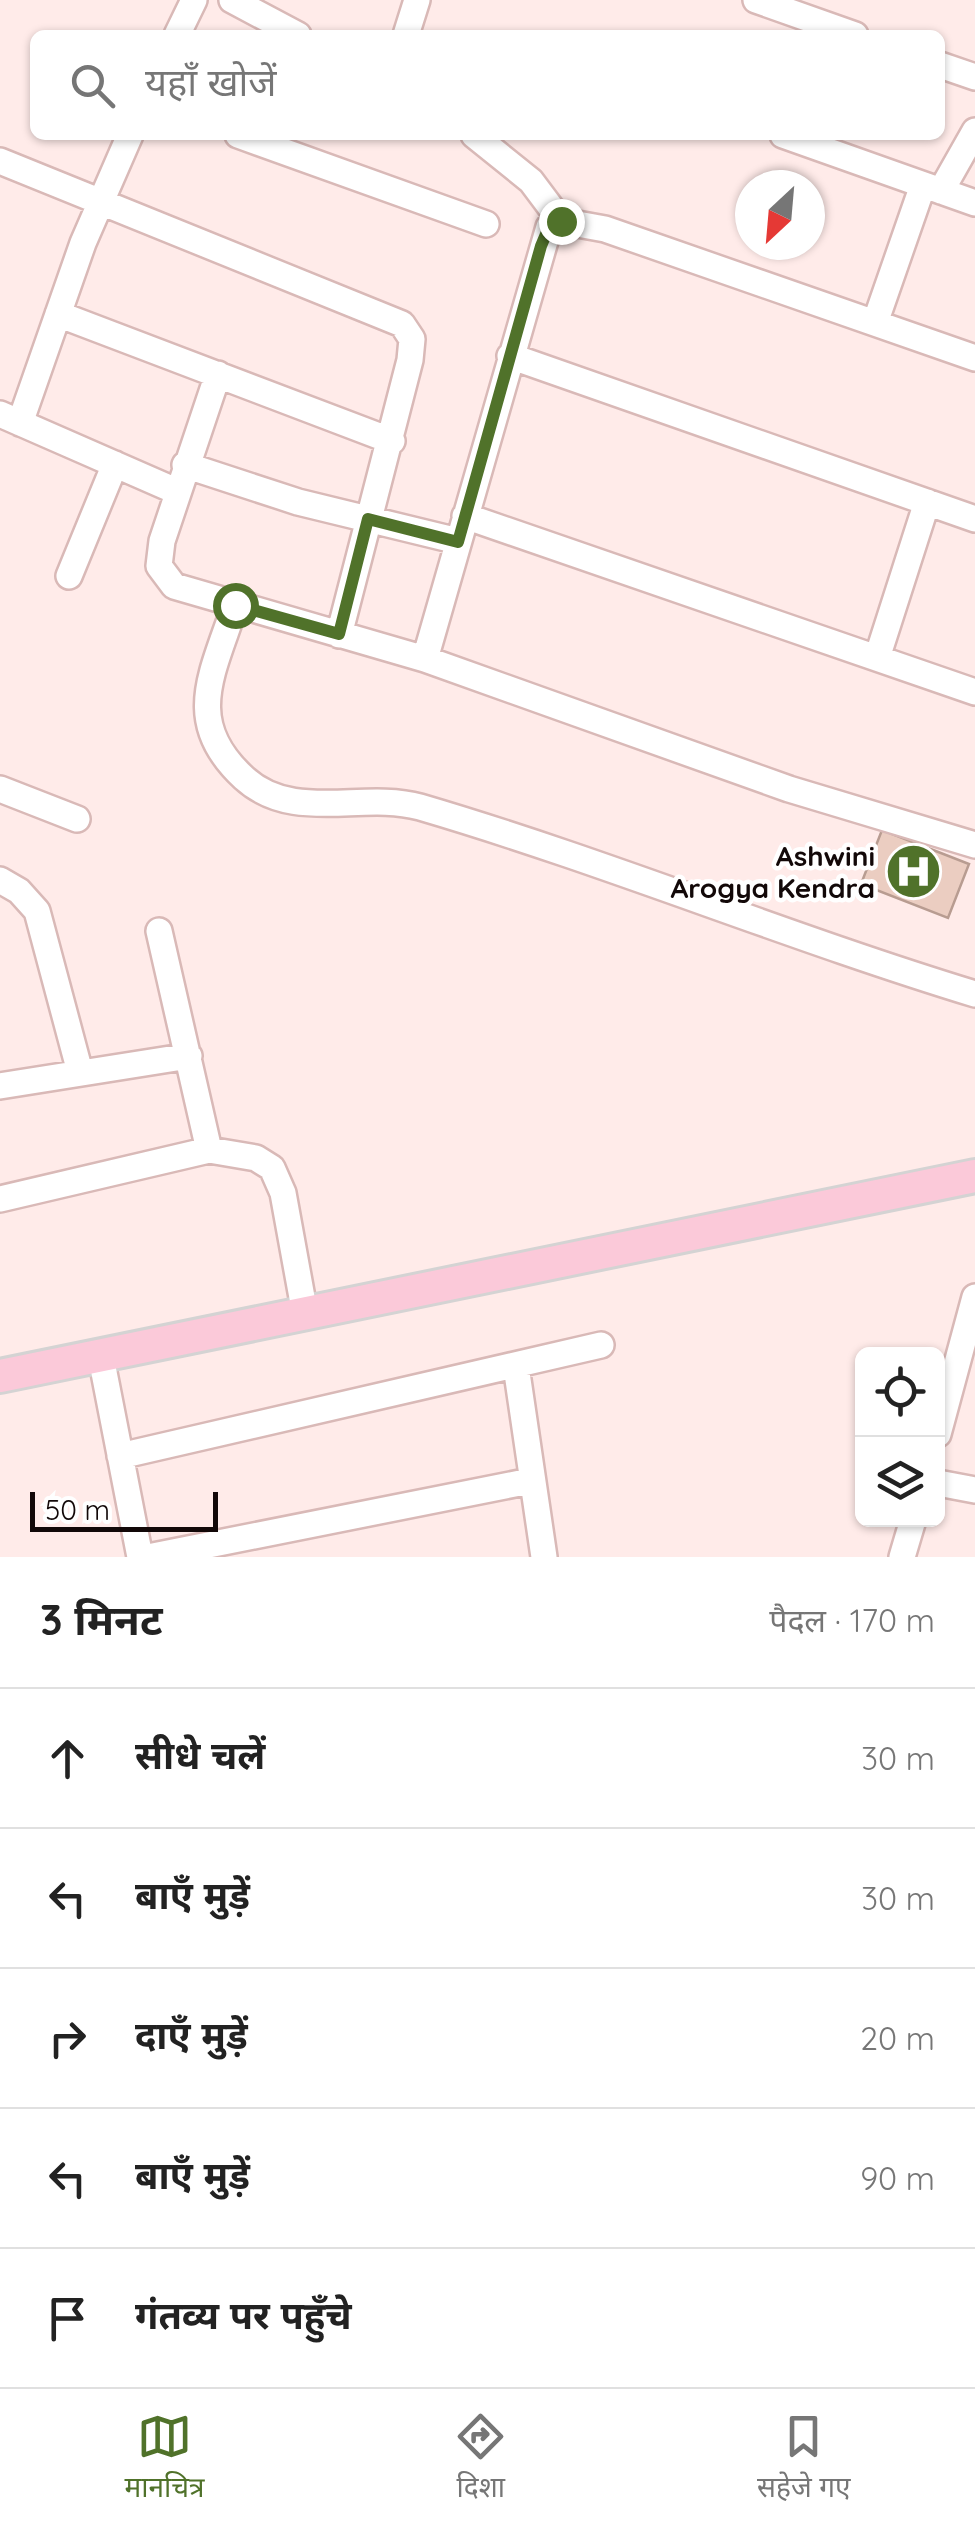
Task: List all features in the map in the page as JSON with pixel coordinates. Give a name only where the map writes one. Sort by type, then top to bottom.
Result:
[{"type":"main road","points":[[0,1376],[975,1176]]},
{"type":"street","points":[[179,30],[194,0]]},
{"type":"street","points":[[232,0],[289,30]]},
{"type":"street","points":[[407,30],[416,0]]},
{"type":"street","points":[[756,0],[841,30]]},
{"type":"street","points":[[945,67],[975,77]]},
{"type":"street","points":[[875,323],[932,188],[975,131]]},
{"type":"street","points":[[128,140],[58,314],[10,418],[176,491]]},
{"type":"street","points":[[252,140],[486,224]]},
{"type":"street","points":[[480,140],[531,181],[561,221]]},
{"type":"street","points":[[797,140],[975,203]]},
{"type":"street","points":[[0,161],[402,324],[412,339],[410,360],[339,634]]},
{"type":"street","points":[[424,659],[549,227],[561,221],[606,229],[975,358]]},
{"type":"street","points":[[58,314],[392,441]]},
{"type":"street","points":[[510,356],[975,519]]},
{"type":"street","points":[[218,374],[162,541],[159,566],[164,578],[189,592],[424,659],[789,789],[975,845]]},
{"type":"street","points":[[70,576],[115,464]]},
{"type":"street","points":[[185,465],[458,542]]},
{"type":"street","points":[[877,658],[927,502]]},
{"type":"street","points":[[465,516],[975,692]]},
{"type":"street","points":[[235,605],[206,693],[204,718],[218,749],[257,788],[282,800],[313,804],[405,803],[823,948],[975,994]]},
{"type":"street","points":[[0,789],[77,819]]},
{"type":"street","points":[[0,880],[19,891],[36,911],[80,1072]]},
{"type":"street","points":[[158,931],[209,1150]]},
{"type":"street","points":[[0,1086],[188,1056]]},
{"type":"street","points":[[0,1199],[209,1150],[256,1158],[272,1168],[283,1192],[305,1314]]},
{"type":"street","points":[[945,1421],[963,1388],[975,1298]]},
{"type":"street","points":[[120,1456],[601,1345]]},
{"type":"street","points":[[100,1357],[140,1557]]},
{"type":"street","points":[[516,1366],[544,1557]]},
{"type":"street","points":[[148,1557],[530,1480]]},
{"type":"street","points":[[945,1484],[975,1490]]},
{"type":"street","points":[[902,1557],[911,1527]]},
{"type":"building","points":[[882,830],[969,864],[948,918],[861,884]]},
{"type":"place","name":"Ashwini Arogya Kendra","points":[[914,872]]},
{"type":"route","points":[[235,605],[339,634],[368,519],[458,542],[541,246],[549,227],[561,221]]}]
